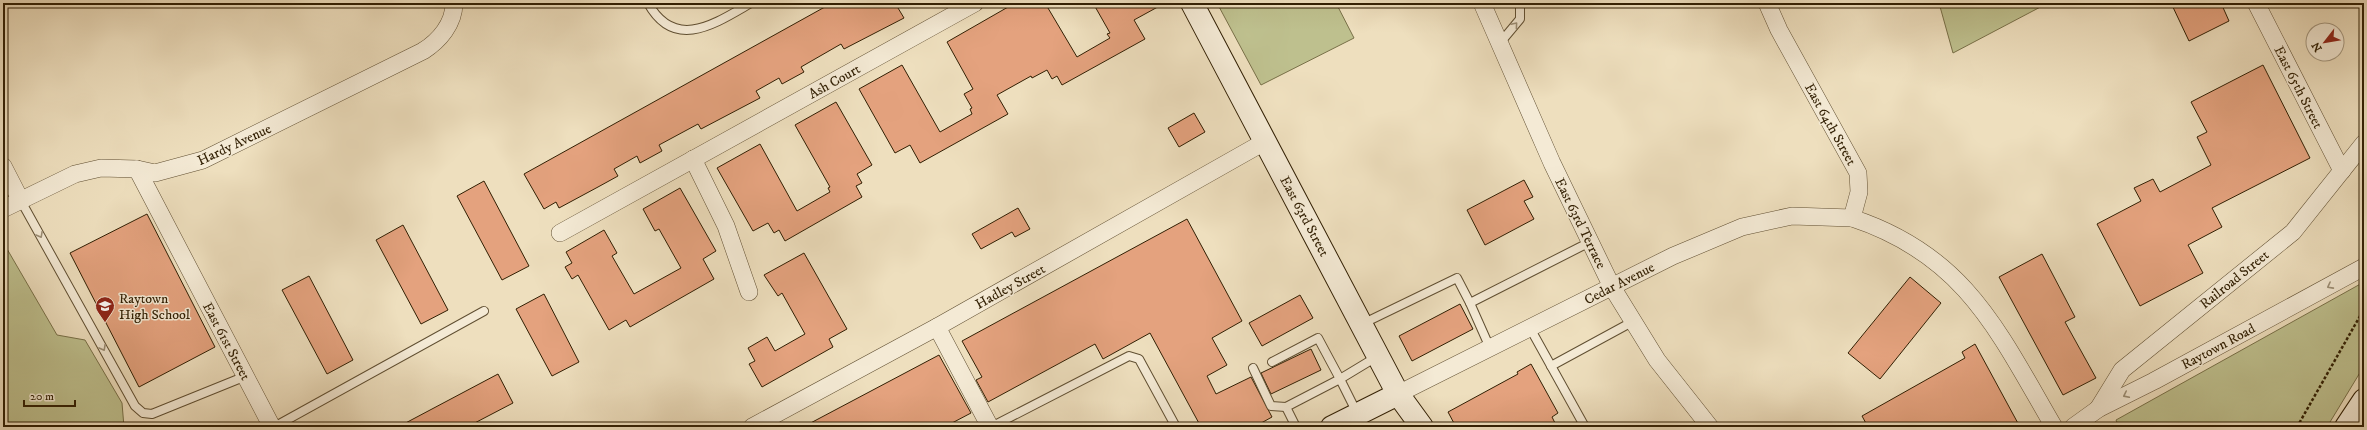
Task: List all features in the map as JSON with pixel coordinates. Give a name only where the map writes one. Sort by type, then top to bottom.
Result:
[{"type":"street","name":"Hardy Avenue","points":[[3,209],[75,174],[101,168],[137,169],[155,173],[203,160],[435,44],[448,28],[454,3]]},
{"type":"street","name":"Ash Court","points":[[560,232],[975,3]]},
{"type":"street","name":"East 63rd Street","points":[[1192,3],[1398,394],[1422,427]]},
{"type":"street","name":"East 63rd Terrace","points":[[1482,3],[1590,242],[1612,287],[1632,322],[1657,360],[1705,426]]},
{"type":"street","name":"East 64th Street","points":[[1767,3],[1779,30],[1858,173],[1859,192],[1852,218]]},
{"type":"street","name":"East 65th Street","points":[[2256,3],[2342,170]]},
{"type":"street","name":"Hadley Street","points":[[752,427],[937,327],[1266,141]]},
{"type":"street","name":"Railroad Street","points":[[2098,409],[2122,370],[2293,232],[2364,143]]},
{"type":"street","points":[[693,159],[726,226],[749,292]]},
{"type":"street","points":[[3,166],[21,201]]},
{"type":"street","name":"East 61st Street","points":[[137,169],[273,427]]},
{"type":"street","name":"Cedar Avenue","points":[[1398,394],[1673,256],[1742,227],[1792,216],[1852,218]]},
{"type":"street","points":[[1852,218],[1876,226],[1906,241],[1935,260],[1962,284],[1999,332],[2054,427]]},
{"type":"street","name":"Raytown Road","points":[[2073,427],[2098,409],[2154,381],[2364,267]]},
{"type":"street","points":[[937,327],[991,427]]},
{"type":"street","points":[[1332,427],[1398,394]]},
{"type":"street","points":[[2346,427],[2364,400]]},
{"type":"lane","points":[[648,3],[653,12],[665,24],[680,30],[695,31],[710,26],[751,3]]},
{"type":"lane","points":[[1500,43],[1520,19],[1520,3]]},
{"type":"lane","points":[[21,201],[135,406],[143,413],[152,414],[246,376]]},
{"type":"lane","points":[[1470,303],[1590,242]]},
{"type":"lane","points":[[1362,324],[1457,278],[1490,348]]},
{"type":"lane","points":[[273,427],[484,311]]},
{"type":"lane","points":[[1551,366],[1632,322]]},
{"type":"lane","points":[[1530,328],[1585,427]]},
{"type":"lane","points":[[1272,362],[1318,338],[1358,414]]},
{"type":"lane","points":[[991,427],[1129,356],[1139,359],[1176,427]]},
{"type":"lane","points":[[1253,368],[1271,406],[1286,407],[1340,379],[1378,356]]},
{"type":"lane","points":[[1286,407],[1296,427]]},
{"type":"path","points":[[2364,216],[2361,220],[2364,243]]},
{"type":"path","points":[[2297,427],[2364,309]]},
{"type":"green space","points":[[1217,3],[1336,3],[1354,38],[1261,85]]},
{"type":"green space","points":[[1939,3],[2048,3],[1953,53]]},
{"type":"green space","points":[[3,242],[57,335],[85,340],[122,403],[124,427],[3,427]]},
{"type":"green space","points":[[2364,282],[2364,366],[2327,427],[2119,427],[2116,420]]},
{"type":"building","points":[[832,3],[895,3],[904,18],[844,49],[841,44],[801,67],[804,72],[782,84],[779,78],[756,91],[760,98],[701,129],[698,124],[659,145],[662,151],[640,163],[637,156],[614,169],[618,176],[559,208],[556,202],[544,209],[524,174]]},
{"type":"building","points":[[1015,3],[1045,3],[1077,57],[1110,38],[1107,34],[1110,33],[1093,3],[1165,3],[1134,20],[1145,39],[1062,85],[1057,76],[1052,79],[1047,70],[1032,78],[1031,76],[997,95],[1008,114],[920,163],[910,145],[895,153],[859,89],[902,65],[940,132],[972,114],[970,109],[972,108],[964,94],[973,89],[947,42]]},
{"type":"building","points":[[2171,3],[2221,3],[2229,21],[2189,41]]},
{"type":"building","points":[[2263,65],[2310,158],[2212,208],[2222,227],[2188,245],[2203,273],[2140,306],[2097,224],[2141,201],[2134,188],[2153,179],[2160,192],[2211,165],[2197,137],[2207,132],[2191,102]]},
{"type":"building","points":[[836,102],[872,165],[857,174],[862,183],[856,186],[862,197],[785,241],[779,230],[774,233],[768,223],[753,231],[717,168],[760,144],[797,211],[830,192],[828,188],[830,187],[795,125]]},
{"type":"building","points":[[1194,113],[1205,132],[1179,147],[1168,128]]},
{"type":"building","points":[[1524,180],[1533,197],[1524,201],[1534,219],[1485,245],[1467,210]]},
{"type":"building","points":[[484,181],[529,266],[502,280],[457,196]]},
{"type":"building","points":[[680,188],[716,251],[703,259],[714,279],[630,327],[626,320],[609,330],[578,275],[572,279],[565,267],[572,263],[566,252],[604,230],[617,253],[612,256],[634,294],[681,268],[659,229],[655,231],[643,209]]},
{"type":"building","points":[[1018,208],[1030,229],[1015,237],[1012,232],[981,249],[972,234]]},
{"type":"building","points":[[147,214],[215,347],[139,387],[70,253]]},
{"type":"building","points":[[1187,219],[1242,321],[1212,338],[1227,365],[1207,376],[1216,394],[1251,377],[1272,417],[1254,427],[1201,427],[1150,333],[1103,359],[1095,344],[988,402],[976,380],[982,377],[962,341]]},
{"type":"building","points":[[403,225],[448,310],[421,324],[376,240]]},
{"type":"building","points":[[804,253],[847,329],[829,339],[833,347],[762,387],[749,364],[755,361],[748,348],[767,337],[775,351],[805,334],[782,293],[778,296],[764,275]]},
{"type":"building","points":[[2042,254],[2075,317],[2065,322],[2096,378],[2063,395],[1999,277]]},
{"type":"building","points":[[309,276],[353,360],[327,374],[282,290]]},
{"type":"building","points":[[1910,277],[1941,303],[1880,379],[1848,353]]},
{"type":"building","points":[[544,294],[579,362],[552,376],[516,309]]},
{"type":"building","points":[[1300,295],[1313,318],[1262,346],[1249,323]]},
{"type":"building","points":[[1460,304],[1473,329],[1412,361],[1399,336]]},
{"type":"building","points":[[1975,344],[2020,427],[1868,427],[1862,416],[1965,358],[1962,352]]},
{"type":"building","points":[[1311,349],[1321,370],[1271,394],[1261,373]]},
{"type":"building","points":[[939,355],[971,413],[952,423],[954,427],[803,427]]},
{"type":"building","points":[[1531,364],[1558,413],[1552,417],[1557,427],[1456,427],[1448,412],[1518,374],[1517,372]]},
{"type":"building","points":[[498,374],[513,403],[467,427],[398,427]]},
{"type":"place","name":"Raytown High School","points":[[105,323]]}]
